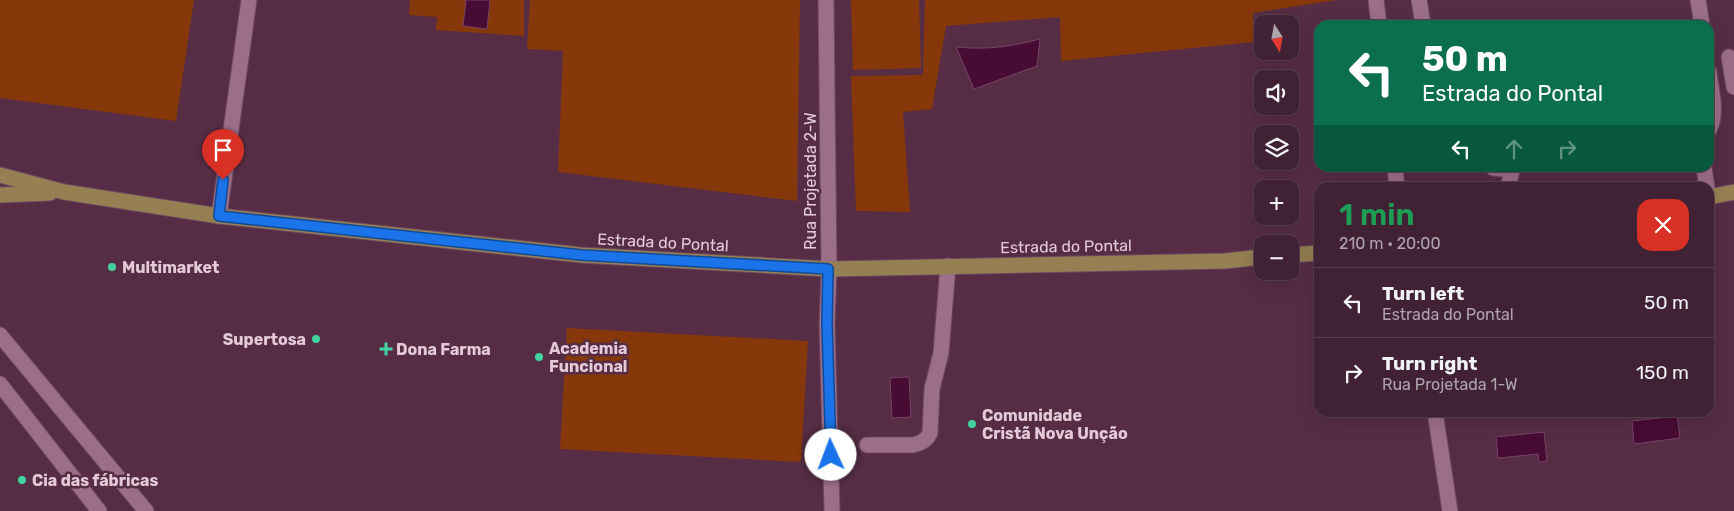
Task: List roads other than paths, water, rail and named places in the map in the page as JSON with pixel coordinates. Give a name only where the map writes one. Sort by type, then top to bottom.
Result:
[{"type":"main road","points":[[0,174],[64,192]]},
{"type":"main road","name":"Estrada do Pontal","points":[[64,192],[219,216],[581,255],[828,269],[1225,260],[1254,258]]},
{"type":"main road","points":[[0,195],[64,192]]},
{"type":"main road","points":[[1714,196],[1734,192]]},
{"type":"main road","points":[[1299,254],[1314,253]]},
{"type":"street","points":[[219,216],[249,0]]},
{"type":"street","name":"Rua Projetada 2-W","points":[[826,0],[827,324],[832,511]]},
{"type":"street","points":[[1376,0],[1378,20]]},
{"type":"street","points":[[1419,0],[1422,20]]},
{"type":"street","points":[[1698,0],[1701,20]]},
{"type":"street","points":[[1729,57],[1734,87]]},
{"type":"street","points":[[868,445],[913,445],[920,443],[930,433],[932,389],[941,353],[948,266]]},
{"type":"street","points":[[0,335],[146,511]]},
{"type":"street","points":[[0,384],[99,511]]},
{"type":"street","points":[[1435,417],[1450,511]]},
{"type":"place","name":"Multimarket","points":[[112,267]]},
{"type":"place","name":"Supertosa","points":[[316,339]]},
{"type":"place","name":"Dona Farma","points":[[386,349]]},
{"type":"place","name":"Academia Funcional","points":[[539,357]]},
{"type":"place","name":"Comunidade Cristã Nova Unção","points":[[972,424]]},
{"type":"place","name":"Cia das fábricas","points":[[22,480]]}]
